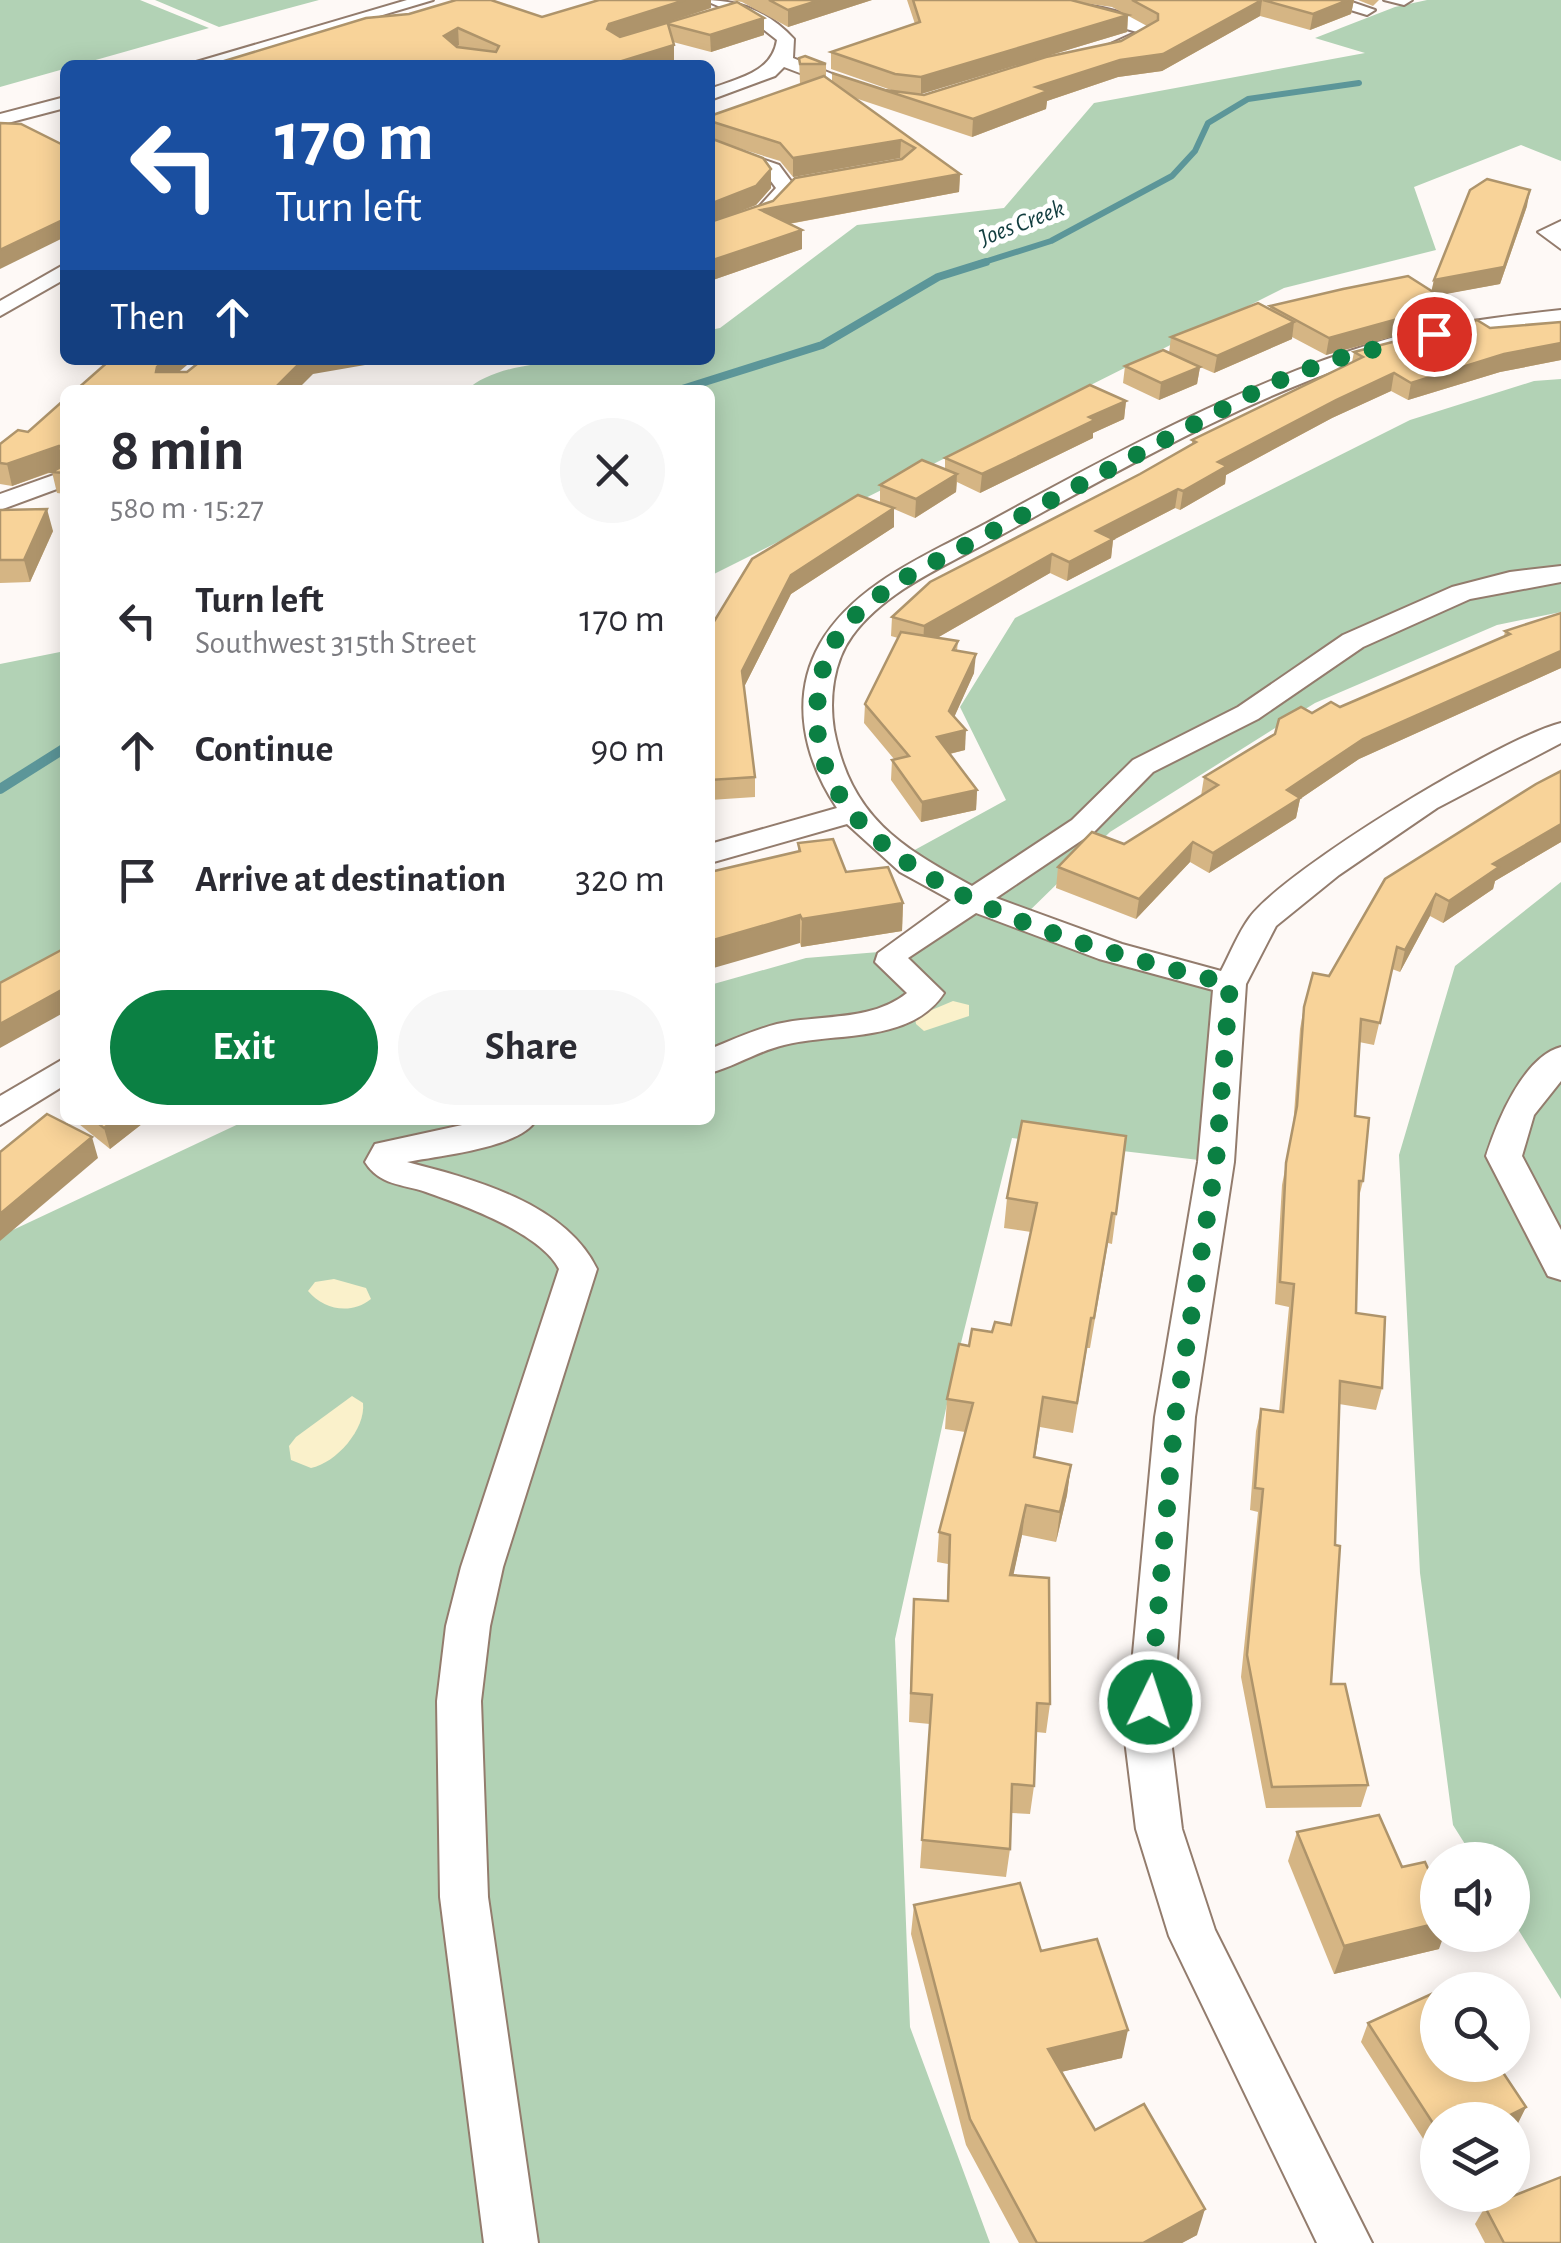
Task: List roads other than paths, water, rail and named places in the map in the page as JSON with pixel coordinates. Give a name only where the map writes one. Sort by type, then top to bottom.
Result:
[{"type":"street","points":[[214,60],[425,0]]},
{"type":"street","points":[[712,0],[782,33],[787,46],[769,72],[715,93]]},
{"type":"street","points":[[1032,0],[1129,21],[1144,28],[1145,36],[1090,56]]},
{"type":"street","points":[[1326,0],[1367,10]]},
{"type":"street","points":[[1392,0],[1404,0]]},
{"type":"street","points":[[704,20],[738,9]]},
{"type":"street","points":[[783,57],[808,72],[895,101]]},
{"type":"street","points":[[0,120],[60,103]]},
{"type":"street","points":[[715,148],[772,169],[796,187],[768,210],[715,231]]},
{"type":"street","points":[[1561,227],[1548,232],[1561,243]]},
{"type":"street","points":[[0,310],[60,273]]},
{"type":"street","points":[[1230,984],[1018,922],[900,858],[850,814],[816,742],[818,676],[841,628],[864,604],[908,576],[1270,384],[1400,340],[1561,316]]},
{"type":"street","points":[[0,503],[60,480]]},
{"type":"street","points":[[715,1060],[774,1036],[862,1025],[926,996],[926,990],[901,972],[892,958],[1083,826],[1143,766],[1248,713],[1364,635],[1474,590],[1561,574]]},
{"type":"street","points":[[1345,2243],[1193,1936],[1159,1829],[1148,1740],[1175,1417],[1216,1162],[1230,984],[1262,921],[1328,868],[1426,802],[1561,732]]},
{"type":"street","points":[[715,853],[850,814]]},
{"type":"street","points":[[1561,1058],[1517,1112],[1504,1156],[1561,1266]]},
{"type":"street","points":[[0,1113],[60,1072]]},
{"type":"street","points":[[506,1125],[476,1136],[388,1153],[383,1162],[390,1170],[430,1180],[556,1237],[573,1254],[578,1270],[482,1567],[468,1626],[459,1702],[465,1916],[511,2243]]},
{"type":"waterway","name":"Joes Creek","points":[[978,264],[1051,241],[1172,176],[1195,151],[1208,123],[1248,99],[1359,83]]},
{"type":"waterway","name":"Joes Creek","points":[[695,385],[822,345],[938,277],[986,262]]},
{"type":"waterway","name":"Joes Creek","points":[[0,789],[60,751]]}]
